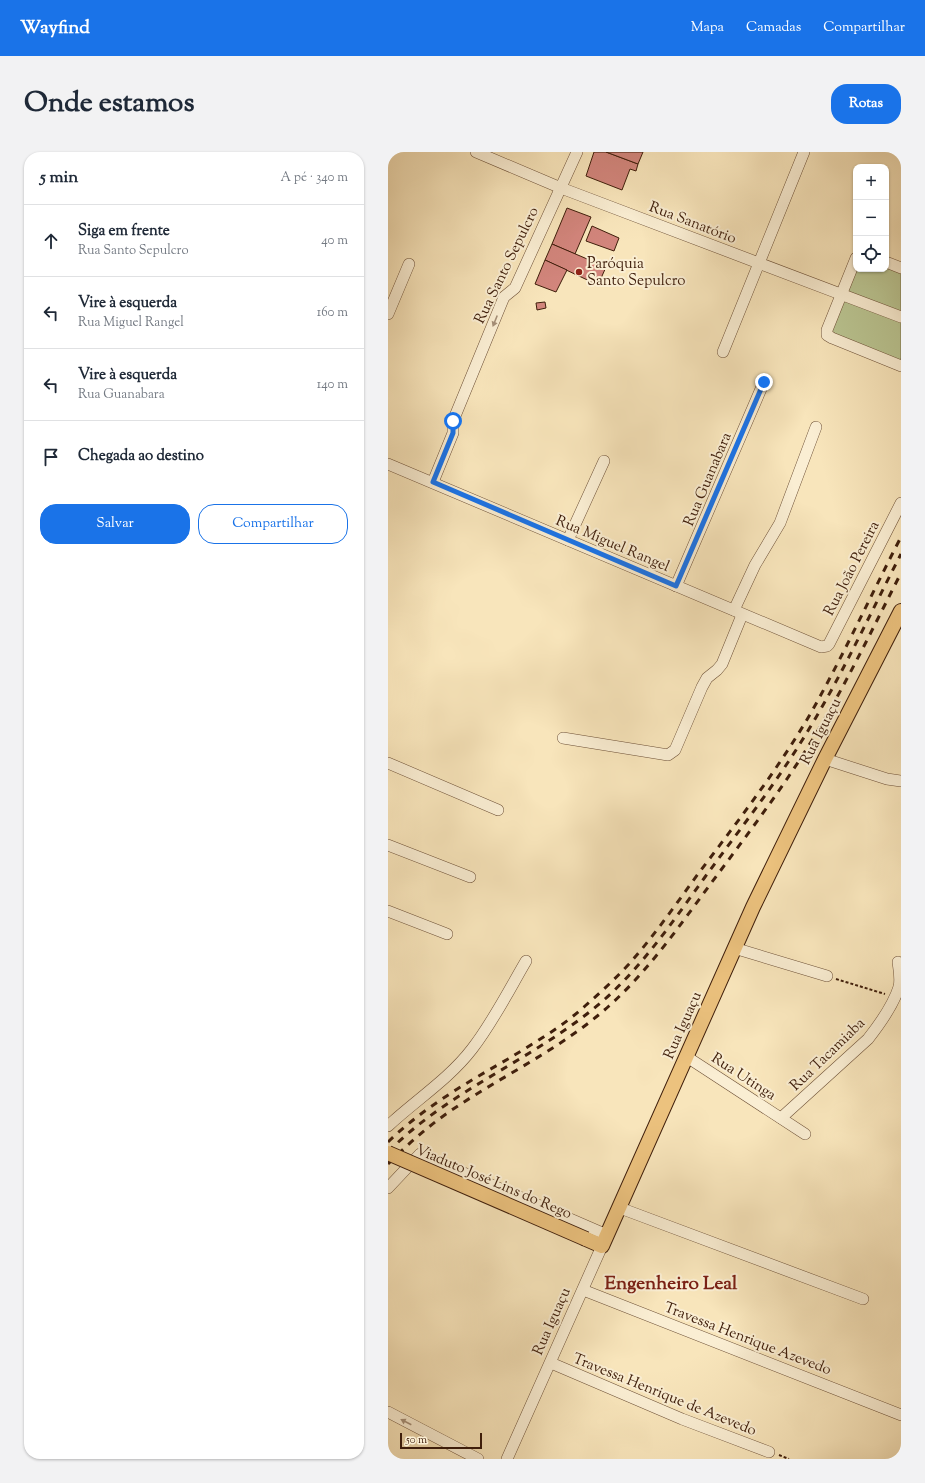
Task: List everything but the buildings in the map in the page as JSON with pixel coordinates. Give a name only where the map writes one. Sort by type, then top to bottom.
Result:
[{"type":"main road","name":"Rua Iguaçu","points":[[605,1240],[734,948],[825,759],[896,633],[901,611]]},
{"type":"main road","name":"Viaduto José Lins do Rego","points":[[388,1153],[586,1239],[605,1240]]},
{"type":"street","name":"Rua Sanatório","points":[[476,152],[561,188],[901,317]]},
{"type":"street","name":"Rua Santo Sepulcro","points":[[433,482],[453,433],[453,421],[504,297],[514,288],[577,152]]},
{"type":"street","points":[[723,352],[804,152]]},
{"type":"street","points":[[889,263],[901,268]]},
{"type":"street","points":[[388,314],[409,264]]},
{"type":"street","points":[[853,265],[827,330],[827,335],[901,366]]},
{"type":"street","name":"Rua Guanabara","points":[[676,586],[764,382]]},
{"type":"street","points":[[563,738],[668,755],[672,753],[679,742],[702,686],[707,678],[722,664],[738,612],[755,565],[780,524],[816,427]]},
{"type":"street","points":[[568,540],[604,461]]},
{"type":"street","name":"Rua Miguel Rangel","points":[[388,464],[821,647],[827,646]]},
{"type":"street","name":"Rua João Pereira","points":[[827,646],[830,644],[901,503]]},
{"type":"street","points":[[825,759],[888,779],[901,780]]},
{"type":"street","points":[[388,763],[498,810]]},
{"type":"street","points":[[388,845],[470,877]]},
{"type":"street","points":[[388,911],[447,934]]},
{"type":"street","points":[[734,948],[827,976]]},
{"type":"street","points":[[388,1126],[438,1083],[471,1050],[482,1036],[526,961]]},
{"type":"street","name":"Rua Tacamiaba","points":[[781,1118],[868,1039],[880,1024],[899,987],[900,977],[898,962]]},
{"type":"street","name":"Rua Utinga","points":[[687,1057],[805,1134]]},
{"type":"street","points":[[388,1188],[420,1154],[605,1240]]},
{"type":"street","points":[[620,1208],[864,1299]]},
{"type":"street","name":"Rua Iguaçu","points":[[507,1459],[605,1240]]},
{"type":"street","name":"Travessa Henrique Azevedo","points":[[583,1290],[901,1415]]},
{"type":"street","name":"Travessa Henrique de Azevedo","points":[[551,1363],[682,1419],[769,1452]]},
{"type":"street","points":[[388,1412],[478,1459]]},
{"type":"path","points":[[827,976],[894,997]]},
{"type":"green space","points":[[889,266],[901,271],[901,359],[898,360],[833,334],[832,330],[856,272],[889,272]]},
{"type":"railway","points":[[388,1142],[430,1107],[476,1077],[538,1041],[567,1021],[624,970],[665,920],[786,753],[812,711],[835,668],[901,537]]},
{"type":"railway","points":[[388,1152],[412,1130],[466,1091],[552,1039],[579,1020],[605,999],[646,956],[785,767],[834,686],[901,554]]},
{"type":"railway","points":[[388,1164],[416,1138],[446,1114],[550,1050],[590,1022],[623,993],[650,964],[748,833],[799,761],[846,680],[901,573]]},
{"type":"place","name":"Paróquia Santo Sepulcro","points":[[579,272]]},
{"type":"district","name":"Engenheiro Leal","points":[[671,1282]]},
{"type":"route","points":[[453,421],[453,433],[433,482],[676,586],[692,553],[764,382]]}]
